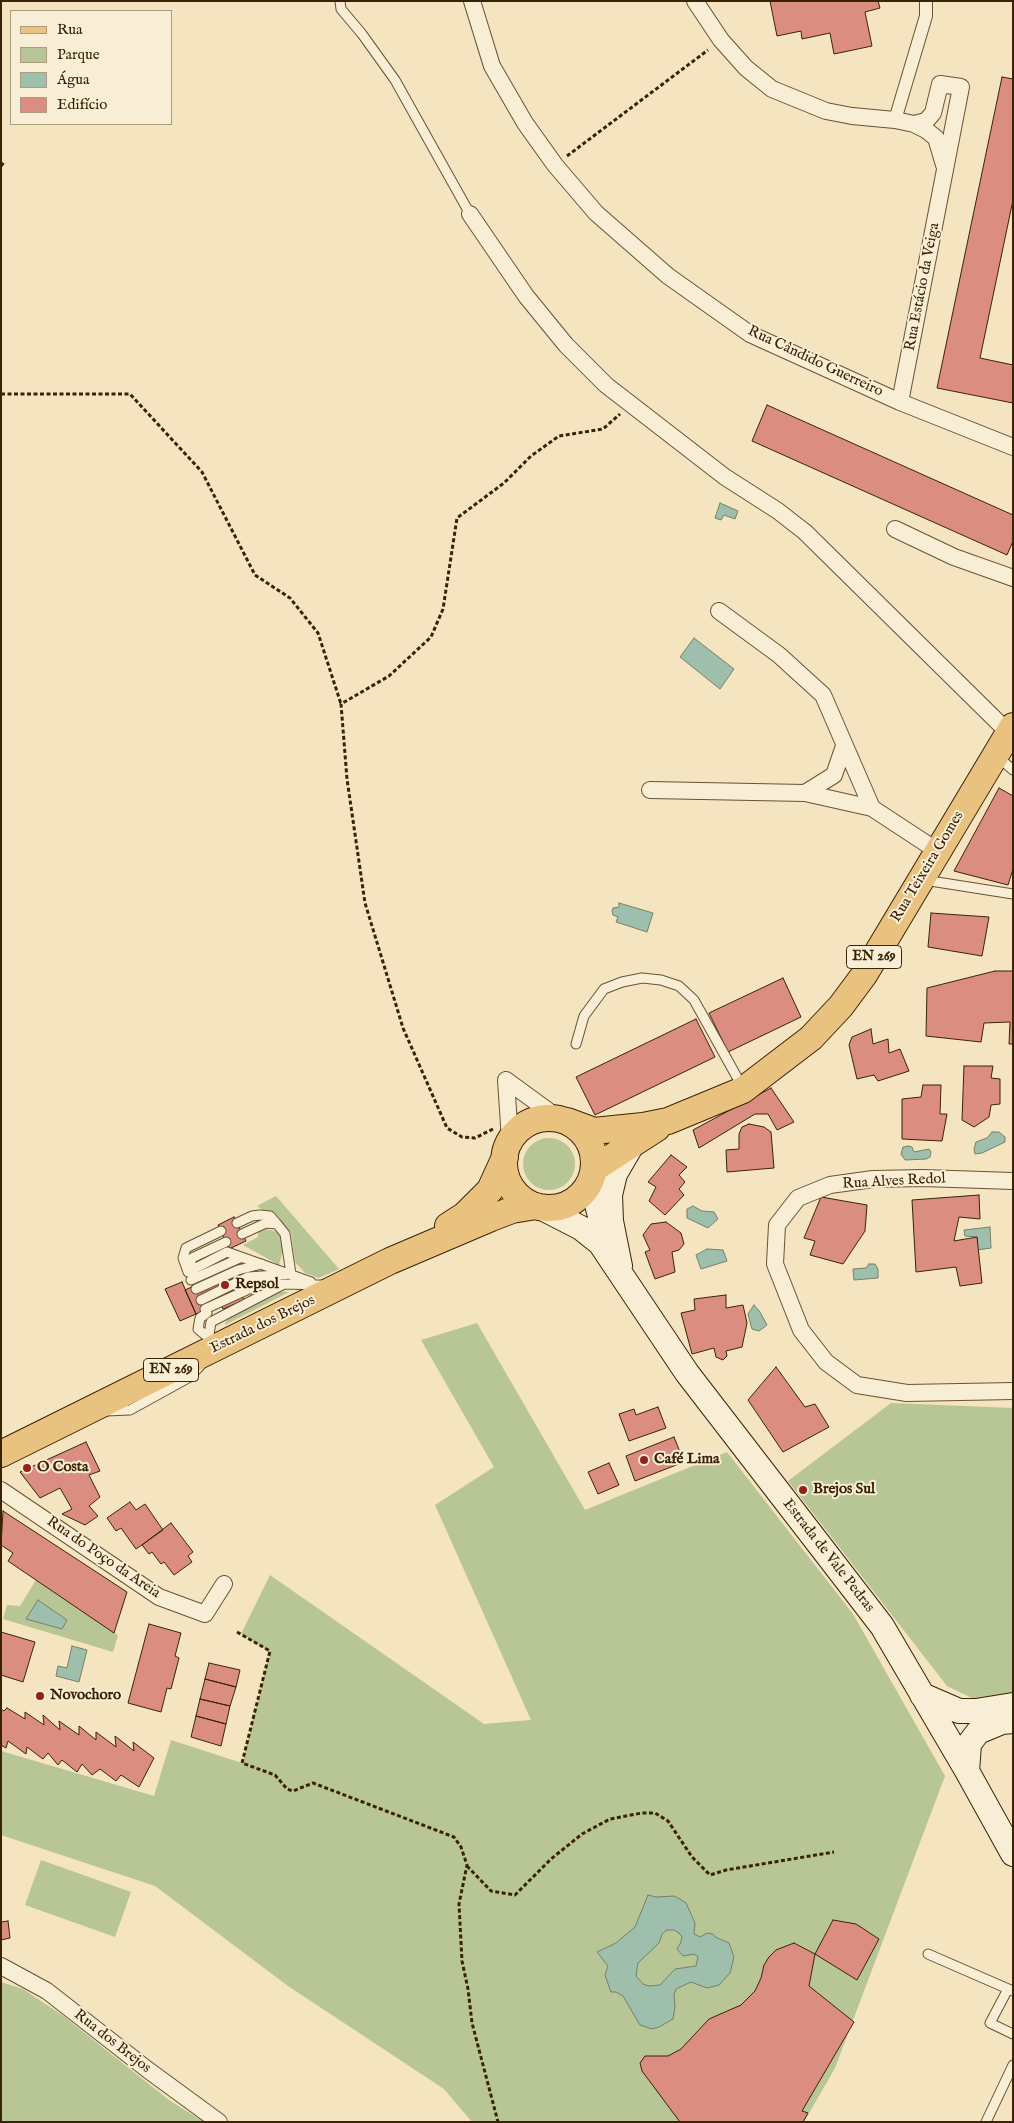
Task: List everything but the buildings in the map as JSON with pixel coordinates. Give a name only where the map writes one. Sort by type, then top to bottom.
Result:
[{"type":"main road","name":"Rua Teixeira Gomes","points":[[563,1119],[594,1130],[643,1126],[668,1120],[744,1090],[812,1038],[841,1006],[864,975],[939,852],[1008,747]]},
{"type":"main road","name":"EN 269","points":[[508,1140],[524,1125],[536,1119],[563,1119]]},
{"type":"main road","points":[[563,1119],[580,1130],[590,1142],[594,1157],[593,1175]]},
{"type":"main road","name":"Rua Teixeira Gomes","points":[[593,1175],[633,1143],[668,1120]]},
{"type":"main road","points":[[508,1140],[505,1174],[511,1188],[525,1202],[540,1208]]},
{"type":"main road","name":"Estrada dos Brejos","points":[[390,1261],[465,1215],[490,1190],[508,1140]]},
{"type":"main road","points":[[621,1272],[612,1221],[610,1195],[615,1174],[633,1143]]},
{"type":"main road","name":"EN 269","points":[[540,1208],[564,1207],[578,1199],[593,1175]]},
{"type":"main road","name":"Estrada de Vale Pedras","points":[[593,1175],[607,1241],[621,1272]]},
{"type":"main road","name":"Estrada dos Brejos","points":[[1,1454],[71,1416],[158,1377],[211,1346],[329,1286],[490,1218],[512,1210],[540,1208]]},
{"type":"main road","name":"Estrada de Vale Pedras","points":[[540,1208],[581,1228],[600,1243],[688,1373],[882,1626],[1013,1854]]},
{"type":"main road","points":[[922,1695],[959,1711],[976,1711],[1013,1706]]},
{"type":"main road","points":[[967,1771],[969,1744],[978,1732],[1002,1722],[1013,1721]]},
{"type":"street","name":"Rua Cândido Guerreiro","points":[[472,1],[492,66],[525,123],[555,165],[596,213],[668,276],[750,334],[900,402],[1013,447]]},
{"type":"street","name":"Rua Estácio da Veiga","points":[[695,1],[720,40],[746,68],[772,89],[826,111],[914,124],[936,138],[945,172]]},
{"type":"street","points":[[895,120],[926,16],[926,1]]},
{"type":"street","name":"Rua Estácio da Veiga","points":[[900,402],[961,87],[940,84],[934,113],[926,121],[914,124]]},
{"type":"street","points":[[470,214],[526,296],[566,345],[606,385],[725,476],[778,511],[805,532],[1008,747]]},
{"type":"street","points":[[895,529],[954,558],[1013,578]]},
{"type":"street","points":[[719,611],[779,655],[823,695],[872,808]]},
{"type":"street","points":[[806,793],[834,775],[844,746]]},
{"type":"street","points":[[650,790],[806,793],[872,808],[939,852]]},
{"type":"street","points":[[508,1140],[506,1080],[563,1119]]},
{"type":"street","name":"Rua Alves Redol","points":[[1013,1182],[923,1178],[873,1179],[830,1185],[798,1198],[777,1225],[775,1264],[801,1330],[826,1362],[858,1385],[906,1392],[1013,1392]]},
{"type":"street","name":"Rua do Poço da Areia","points":[[1,1490],[159,1597],[205,1614],[224,1584]]},
{"type":"street","name":"Rua dos Brejos","points":[[1,1966],[47,1991],[148,2070],[220,2122]]},
{"type":"lane","points":[[340,1],[340,9],[362,34],[395,80],[470,214]]},
{"type":"lane","points":[[922,879],[1013,894]]},
{"type":"lane","points":[[576,1044],[584,1016],[604,989],[622,982],[642,978],[661,980],[678,986],[694,1000],[744,1090]]},
{"type":"lane","points":[[237,1223],[252,1216],[270,1216],[285,1234],[291,1274]]},
{"type":"lane","points":[[242,1234],[266,1223],[277,1224]]},
{"type":"lane","points":[[208,1315],[183,1258],[186,1248],[221,1231]]},
{"type":"lane","points":[[192,1282],[192,1258],[226,1242]]},
{"type":"lane","points":[[192,1282],[240,1258],[329,1286]]},
{"type":"lane","points":[[192,1282],[262,1264]]},
{"type":"lane","points":[[201,1300],[248,1277],[291,1274]]},
{"type":"lane","points":[[71,1416],[130,1410],[188,1378],[211,1346],[198,1328],[200,1318],[284,1284]]},
{"type":"lane","points":[[208,1315],[258,1285],[329,1286]]},
{"type":"lane","points":[[114,1387],[158,1377]]},
{"type":"lane","points":[[928,1954],[1010,1990],[990,2023],[1013,2034]]},
{"type":"lane","points":[[986,2122],[1013,2065]]},
{"type":"path","points":[[555,165],[720,40]]},
{"type":"path","points":[[1,166],[4,162]]},
{"type":"path","points":[[1,394],[130,394],[202,472],[255,575],[290,598],[318,634],[341,704],[348,779],[366,903],[403,1028],[447,1128],[462,1137],[508,1140]]},
{"type":"path","points":[[341,704],[389,676],[431,637],[443,609],[457,518],[504,483],[531,456],[559,436],[603,429],[631,404]]},
{"type":"path","points":[[237,1632],[270,1651],[242,1763],[275,1775],[288,1789],[293,1791],[313,1784],[454,1837],[461,1847],[467,1865],[491,1891],[515,1895],[551,1859],[582,1834],[610,1819],[642,1813],[655,1813],[668,1821],[680,1842],[710,1875],[726,1870],[834,1852]]},
{"type":"path","points":[[467,1865],[459,1904],[462,1961],[472,2023],[498,2122]]},
{"type":"green space","points":[[544,1138],[554,1138],[564,1142],[571,1149],[575,1164],[571,1179],[564,1186],[554,1190],[544,1190],[534,1186],[527,1179],[523,1169],[523,1159],[527,1149],[534,1142]]},
{"type":"green space","points":[[276,1196],[339,1269],[319,1278],[305,1273],[295,1262],[291,1233],[284,1225],[257,1206]]},
{"type":"green space","points":[[258,1230],[275,1231],[281,1237],[284,1246],[279,1265],[243,1245],[258,1237]]},
{"type":"green space","points":[[275,1291],[289,1292],[225,1325],[228,1315]]},
{"type":"green space","points":[[477,1323],[585,1510],[727,1452],[853,1614],[945,1776],[835,2068],[804,2122],[472,2122],[444,2089],[288,1986],[155,1886],[1,1835],[1,1751],[154,1796],[171,1740],[242,1763],[270,1652],[241,1634],[270,1575],[484,1724],[531,1720],[435,1505],[494,1467],[421,1340]]},
{"type":"green space","points":[[891,1403],[1013,1408],[1013,1696],[980,1702],[947,1686],[788,1481]]},
{"type":"green space","points":[[36,1580],[118,1635],[113,1652],[3,1619],[7,1605],[20,1606]]},
{"type":"green space","points":[[41,1860],[131,1892],[115,1937],[25,1905]]},
{"type":"green space","points":[[1,1982],[23,1989],[62,2015],[169,2100],[204,2122],[1,2122]]},
{"type":"water","points":[[720,503],[738,511],[735,519],[724,515],[721,520],[715,518]]},
{"type":"water","points":[[694,638],[734,669],[720,689],[680,657]]},
{"type":"water","points":[[619,903],[653,913],[647,932],[616,922],[618,917],[613,915],[612,911],[613,908],[619,907]]},
{"type":"water","points":[[992,1132],[999,1132],[1005,1137],[1005,1142],[982,1153],[975,1154],[976,1142],[987,1138]]},
{"type":"water","points":[[903,1147],[912,1147],[914,1152],[929,1149],[931,1152],[930,1157],[926,1159],[905,1160],[901,1154]]},
{"type":"water","points":[[693,1206],[702,1211],[714,1212],[718,1219],[708,1228],[687,1218],[687,1209]]},
{"type":"water","points":[[990,1227],[991,1248],[977,1250],[977,1237],[965,1236],[964,1230]]},
{"type":"water","points":[[707,1249],[723,1250],[727,1261],[701,1269],[696,1255]]},
{"type":"water","points":[[869,1264],[875,1264],[878,1269],[878,1278],[854,1280],[853,1269],[866,1268]]},
{"type":"water","points":[[754,1305],[767,1325],[759,1331],[752,1329],[748,1314]]},
{"type":"water","points":[[38,1600],[67,1620],[62,1629],[26,1619]]},
{"type":"water","points":[[72,1646],[87,1650],[79,1682],[56,1676],[58,1666],[67,1668]]},
{"type":"water","points":[[648,1895],[656,1897],[674,1896],[686,1903],[695,1923],[694,1934],[700,1937],[707,1933],[713,1934],[715,1937],[729,1943],[734,1957],[730,1973],[719,1985],[707,1988],[691,1982],[676,1989],[673,2019],[652,2029],[640,2025],[623,1996],[616,1992],[611,1992],[605,1975],[608,1966],[597,1952],[616,1943],[635,1927]],"holes":[[[667,1930],[674,1930],[682,1937],[677,1949],[683,1956],[694,1954],[698,1957],[696,1966],[675,1969],[660,1985],[649,1986],[643,1984],[636,1976],[638,1963],[659,1943],[662,1934]]]},
{"type":"place","name":"Repsol","points":[[225,1285]]},
{"type":"place","name":"Café Lima","points":[[644,1460]]},
{"type":"place","name":"O Costa","points":[[27,1468]]},
{"type":"place","name":"Brejos Sul","points":[[803,1490]]},
{"type":"place","name":"Novochoro","points":[[40,1696]]}]
